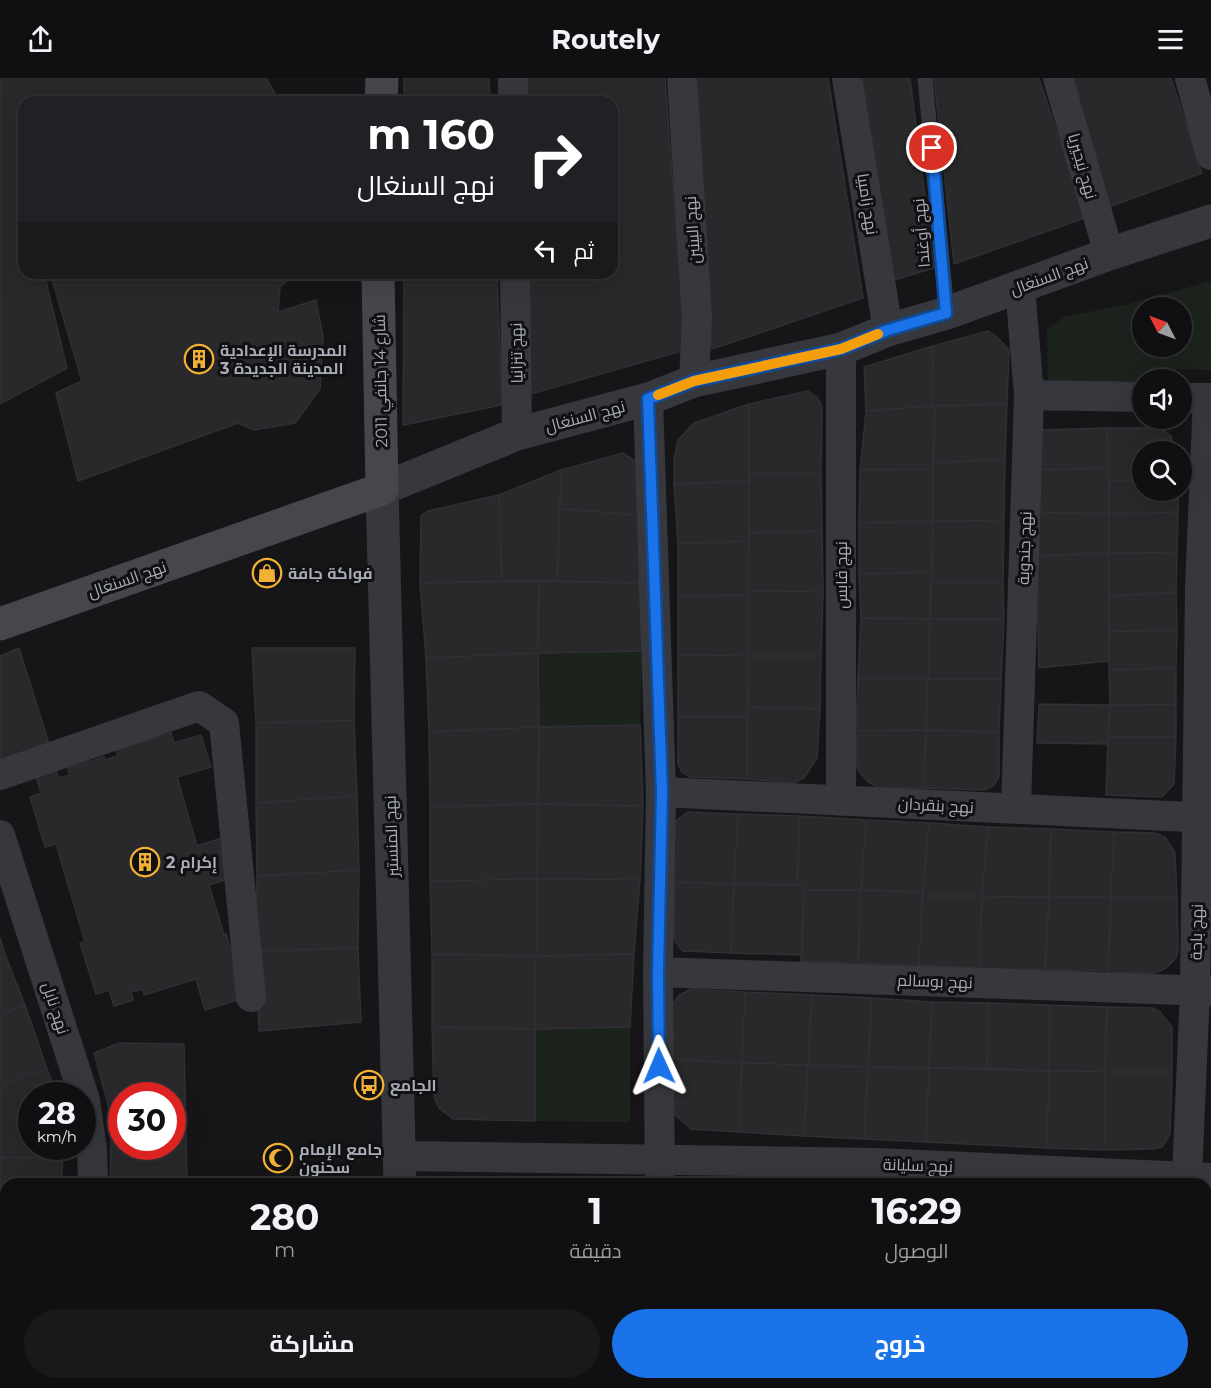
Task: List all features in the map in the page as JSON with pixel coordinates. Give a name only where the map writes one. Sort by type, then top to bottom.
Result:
[{"type":"main road","points":[[381,96],[382,78]]},
{"type":"main road","name":"شارع 14 جانفي 2011","points":[[378,279],[382,489]]},
{"type":"main road","name":"نهج السنغال","points":[[0,624],[382,489]]},
{"type":"street","points":[[513,78],[513,96]]},
{"type":"street","name":"نهج البينين","points":[[682,78],[697,317],[694,381]]},
{"type":"street","name":"نهج زامبيا","points":[[847,78],[888,330]]},
{"type":"street","name":"نهج نيجيريا","points":[[1058,78],[1109,254]]},
{"type":"street","points":[[1190,78],[1211,155]]},
{"type":"street","name":"نهج السنغال","points":[[382,489],[517,434],[648,399],[694,381],[841,349],[888,330],[946,313],[1109,254],[1211,221]]},
{"type":"street","name":"نهج تنزانيا","points":[[515,279],[517,434]]},
{"type":"street","name":"نهج جندوبة","points":[[1016,808],[1029,394],[1020,287]]},
{"type":"street","name":"نهج قابس","points":[[841,349],[841,801]]},
{"type":"street","points":[[1029,394],[1132,397]]},
{"type":"street","name":"نهج باجة","points":[[1199,1178],[1204,818],[1200,588],[1200,398]]},
{"type":"street","points":[[648,399],[662,792],[658,972],[660,1172]]},
{"type":"street","name":"نهج المنستير","points":[[382,489],[400,1170]]},
{"type":"street","points":[[0,776],[200,706],[224,723],[251,997]]},
{"type":"street","name":"نهج بنقردان","points":[[662,792],[1204,818]]},
{"type":"street","name":"نهج نابل","points":[[0,835],[86,1100],[93,1178]]},
{"type":"street","name":"نهج بوسالم","points":[[658,972],[1203,991]]},
{"type":"street","name":"نهج سليانة","points":[[400,1170],[1199,1178]]},
{"type":"lane","name":"نهج أوغندا","points":[[926,78],[946,313]]},
{"type":"shaded area","points":[[1211,281],[1211,370],[1132,369],[1132,382],[1048,383],[1047,329],[1064,317],[1132,303],[1132,357],[1192,357],[1192,297],[1154,297]]},
{"type":"shaded area","points":[[642,651],[640,725],[539,727],[538,653]]},
{"type":"shaded area","points":[[630,1027],[630,1122],[535,1121],[535,1029]]},
{"type":"building","points":[[0,78],[266,78],[276,96],[18,96],[18,279],[45,279],[67,368],[0,404]]},
{"type":"building","points":[[404,78],[489,78],[490,96],[404,96]]},
{"type":"building","points":[[525,78],[665,78],[685,350],[527,395],[526,279],[618,279],[618,96],[525,96]]},
{"type":"building","points":[[693,78],[828,78],[863,298],[712,349]]},
{"type":"building","points":[[855,78],[910,78],[934,268],[884,283]]},
{"type":"building","points":[[934,78],[1039,78],[1085,218],[954,264]]},
{"type":"building","points":[[1064,78],[1171,78],[1202,173],[1106,208]]},
{"type":"building","name":"المدرسة الإعدادية المدينة الجديدة 3","points":[[52,279],[289,279],[280,287],[278,312],[316,300],[323,337],[320,389],[295,423],[254,430],[238,423],[78,481],[56,393],[82,381]]},
{"type":"building","points":[[404,279],[497,279],[502,405],[403,425]]},
{"type":"building","points":[[988,331],[1009,350],[1007,404],[932,406],[933,346]]},
{"type":"building","points":[[933,346],[932,406],[866,411],[864,367]]},
{"type":"building","points":[[808,391],[817,397],[822,406],[821,474],[749,473],[749,404]]},
{"type":"building","points":[[749,404],[749,481],[674,484],[674,460],[678,440],[694,423]]},
{"type":"building","points":[[1007,404],[1005,459],[933,463],[935,406]]},
{"type":"building","points":[[935,406],[933,469],[860,470],[866,411]]},
{"type":"building","points":[[1107,428],[1162,429],[1171,436],[1173,441],[1132,441],[1132,480],[1109,481]]},
{"type":"building","points":[[1107,428],[1108,468],[1038,470],[1039,430]]},
{"type":"building","points":[[623,453],[637,462],[642,515],[560,509],[561,470]]},
{"type":"building","points":[[1005,459],[1004,520],[933,521],[933,463]]},
{"type":"building","points":[[1108,468],[1109,514],[1037,512],[1038,470]]},
{"type":"building","points":[[933,469],[933,521],[859,523],[860,470]]},
{"type":"building","points":[[561,470],[557,581],[502,581],[499,495]]},
{"type":"building","points":[[749,473],[821,474],[822,531],[749,533]]},
{"type":"building","points":[[1132,480],[1132,501],[1178,501],[1178,512],[1109,514],[1109,481]]},
{"type":"building","points":[[749,481],[749,541],[678,544],[674,484]]},
{"type":"building","points":[[499,495],[502,581],[420,583],[421,516],[428,511]]},
{"type":"building","points":[[560,509],[642,515],[639,583],[557,581]]},
{"type":"building","points":[[1037,512],[1109,514],[1109,553],[1036,556]]},
{"type":"building","points":[[1178,512],[1177,552],[1109,553],[1109,514]]},
{"type":"building","points":[[1004,520],[1003,583],[931,582],[933,521]]},
{"type":"building","points":[[933,521],[932,572],[859,574],[859,523]]},
{"type":"building","points":[[822,531],[823,592],[748,591],[749,533]]},
{"type":"building","points":[[749,541],[748,595],[678,596],[678,544]]},
{"type":"building","points":[[1177,552],[1176,592],[1109,596],[1109,553]]},
{"type":"building","points":[[1109,553],[1109,661],[1039,668],[1036,556]]},
{"type":"building","points":[[932,572],[930,619],[861,618],[859,574]]},
{"type":"building","points":[[539,581],[538,653],[426,658],[420,583]]},
{"type":"building","points":[[539,581],[639,583],[642,651],[538,653]]},
{"type":"building","points":[[931,582],[1003,583],[1004,619],[930,619]]},
{"type":"building","points":[[748,591],[823,592],[821,656],[748,656]]},
{"type":"building","points":[[1176,592],[1177,630],[1109,632],[1109,596]]},
{"type":"building","points":[[748,595],[748,656],[678,655],[678,596]]},
{"type":"building","points":[[861,618],[930,619],[928,679],[858,678]]},
{"type":"building","points":[[930,619],[1004,619],[1001,679],[928,679]]},
{"type":"building","points":[[1177,630],[1176,668],[1109,670],[1109,632]]},
{"type":"building","points":[[19,648],[52,753],[0,772],[0,656]]},
{"type":"building","points":[[252,648],[355,648],[354,720],[256,723]]},
{"type":"building","points":[[538,653],[539,727],[429,732],[426,658]]},
{"type":"building","points":[[678,655],[748,656],[747,717],[678,717]]},
{"type":"building","points":[[748,656],[821,656],[820,709],[748,707]]},
{"type":"building","points":[[1176,668],[1176,704],[1110,705],[1109,670]]},
{"type":"building","points":[[858,678],[928,679],[926,730],[856,731]]},
{"type":"building","points":[[928,679],[1001,679],[999,732],[926,730]]},
{"type":"building","points":[[1039,704],[1110,705],[1108,744],[1037,743]]},
{"type":"building","points":[[1176,704],[1176,737],[1108,737],[1110,705]]},
{"type":"building","points":[[748,707],[820,709],[817,758],[804,778],[794,783],[747,779]]},
{"type":"building","points":[[678,717],[747,717],[747,779],[690,777],[682,772],[678,764]]},
{"type":"building","points":[[354,720],[357,796],[256,803],[256,723]]},
{"type":"building","points":[[640,725],[643,806],[538,804],[539,727]]},
{"type":"building","points":[[539,727],[538,804],[430,807],[429,732]]},
{"type":"building","points":[[926,730],[924,788],[879,788],[868,782],[858,770],[856,731]]},
{"type":"building","points":[[926,730],[999,732],[999,776],[994,786],[984,790],[924,788]]},
{"type":"building","name":"إكرام 2","points":[[171,733],[174,743],[201,735],[211,767],[177,777],[197,846],[222,838],[234,877],[209,885],[245,998],[205,1010],[196,979],[144,995],[143,989],[131,992],[133,1000],[114,1006],[109,990],[96,994],[80,943],[85,942],[56,844],[45,847],[30,797],[41,793],[36,777],[56,771],[58,778],[70,775],[68,768],[104,757],[105,760],[118,756],[117,750]]},
{"type":"building","points":[[1108,737],[1176,737],[1174,784],[1162,797],[1106,795]]},
{"type":"building","points":[[357,796],[359,870],[257,876],[256,803]]},
{"type":"building","points":[[538,804],[537,879],[430,881],[430,807]]},
{"type":"building","points":[[538,804],[643,806],[640,880],[537,879]]},
{"type":"building","points":[[688,812],[738,814],[734,884],[674,882],[673,823]]},
{"type":"building","points":[[738,814],[800,816],[797,885],[734,884]]},
{"type":"building","points":[[800,816],[866,820],[861,890],[804,890],[804,885],[797,885]]},
{"type":"building","points":[[866,820],[929,823],[923,892],[861,890]]},
{"type":"building","points":[[929,823],[988,827],[982,896],[922,896]]},
{"type":"building","points":[[988,827],[1051,829],[1049,897],[982,896]]},
{"type":"building","points":[[1051,829],[1114,832],[1111,897],[1049,897]]},
{"type":"building","points":[[1114,832],[1155,833],[1165,837],[1175,853],[1177,898],[1111,897]]},
{"type":"building","points":[[359,870],[358,948],[256,951],[257,876]]},
{"type":"building","points":[[537,879],[536,956],[432,954],[430,881]]},
{"type":"building","points":[[537,879],[640,880],[634,954],[536,956]]},
{"type":"building","points":[[674,882],[734,884],[731,953],[683,951],[680,948],[674,939]]},
{"type":"building","points":[[734,884],[804,885],[802,955],[731,953]]},
{"type":"building","points":[[804,890],[861,890],[858,963],[801,961]]},
{"type":"building","points":[[861,890],[923,892],[919,965],[858,963]]},
{"type":"building","points":[[922,896],[982,896],[979,968],[919,965]]},
{"type":"building","points":[[982,896],[1049,897],[1045,970],[979,968]]},
{"type":"building","points":[[1049,897],[1111,897],[1108,971],[1045,970]]},
{"type":"building","points":[[1111,897],[1177,898],[1178,952],[1176,958],[1166,968],[1155,973],[1108,973]]},
{"type":"building","points":[[0,937],[6,957],[0,959]]},
{"type":"building","points":[[358,948],[361,1022],[259,1031],[256,951]]},
{"type":"building","points":[[432,954],[536,956],[535,1029],[432,1027]]},
{"type":"building","points":[[634,954],[630,1027],[535,1029],[536,956]]},
{"type":"building","points":[[6,957],[25,1005],[0,1015],[0,959]]},
{"type":"building","points":[[691,989],[745,992],[742,1063],[669,1059],[669,1011],[679,995]]},
{"type":"building","points":[[745,992],[812,995],[808,1065],[742,1063]]},
{"type":"building","points":[[812,995],[872,998],[868,1067],[808,1065]]},
{"type":"building","points":[[872,998],[932,1002],[929,1068],[868,1067]]},
{"type":"building","points":[[932,1002],[989,1003],[987,1068],[929,1068]]},
{"type":"building","points":[[989,1003],[1050,1005],[1049,1071],[987,1068]]},
{"type":"building","points":[[25,1005],[47,1069],[0,1084],[0,1015]]},
{"type":"building","points":[[1050,1005],[1107,1007],[1105,1072],[1049,1071]]},
{"type":"building","points":[[1107,1007],[1153,1008],[1160,1012],[1172,1027],[1172,1072],[1105,1072]]},
{"type":"building","points":[[432,1027],[535,1029],[535,1121],[453,1119],[439,1108],[434,1097]]},
{"type":"building","points":[[119,1043],[184,1044],[185,1082],[108,1082],[108,1104],[94,1053]]},
{"type":"building","points":[[669,1059],[742,1063],[739,1132],[691,1129],[672,1112]]},
{"type":"building","points":[[742,1063],[808,1065],[804,1136],[739,1132]]},
{"type":"building","points":[[808,1065],[868,1067],[864,1139],[804,1136]]},
{"type":"building","points":[[868,1067],[929,1068],[926,1142],[864,1139]]},
{"type":"building","points":[[929,1068],[1049,1071],[1047,1148],[926,1142]]},
{"type":"building","points":[[47,1069],[52,1082],[18,1082],[18,1157],[0,1157],[0,1084]]},
{"type":"building","points":[[1049,1071],[1105,1072],[1104,1150],[1047,1148]]},
{"type":"building","points":[[1105,1072],[1172,1072],[1170,1134],[1162,1147],[1104,1150]]},
{"type":"building","points":[[186,1133],[187,1178],[110,1178],[110,1160],[186,1160]]},
{"type":"building","points":[[0,1157],[18,1157],[18,1160],[63,1160],[61,1178],[0,1178]]},
{"type":"slow traffic","points":[[658,395],[694,381],[841,349],[878,334]]},
{"type":"place","name":"المدرسة الإعدادية المدينة الجديدة 3","points":[[199,359]]},
{"type":"place","name":"فواكة جافة","points":[[267,573]]},
{"type":"place","name":"إكرام 2","points":[[145,862]]},
{"type":"place","name":"الجامع","points":[[369,1085]]},
{"type":"place","name":"جامع الإمام سحنون","points":[[278,1158]]},
{"type":"route","points":[[659,1066],[658,972],[662,792],[648,399],[694,381],[841,349],[888,330],[946,313],[932,148]]}]
